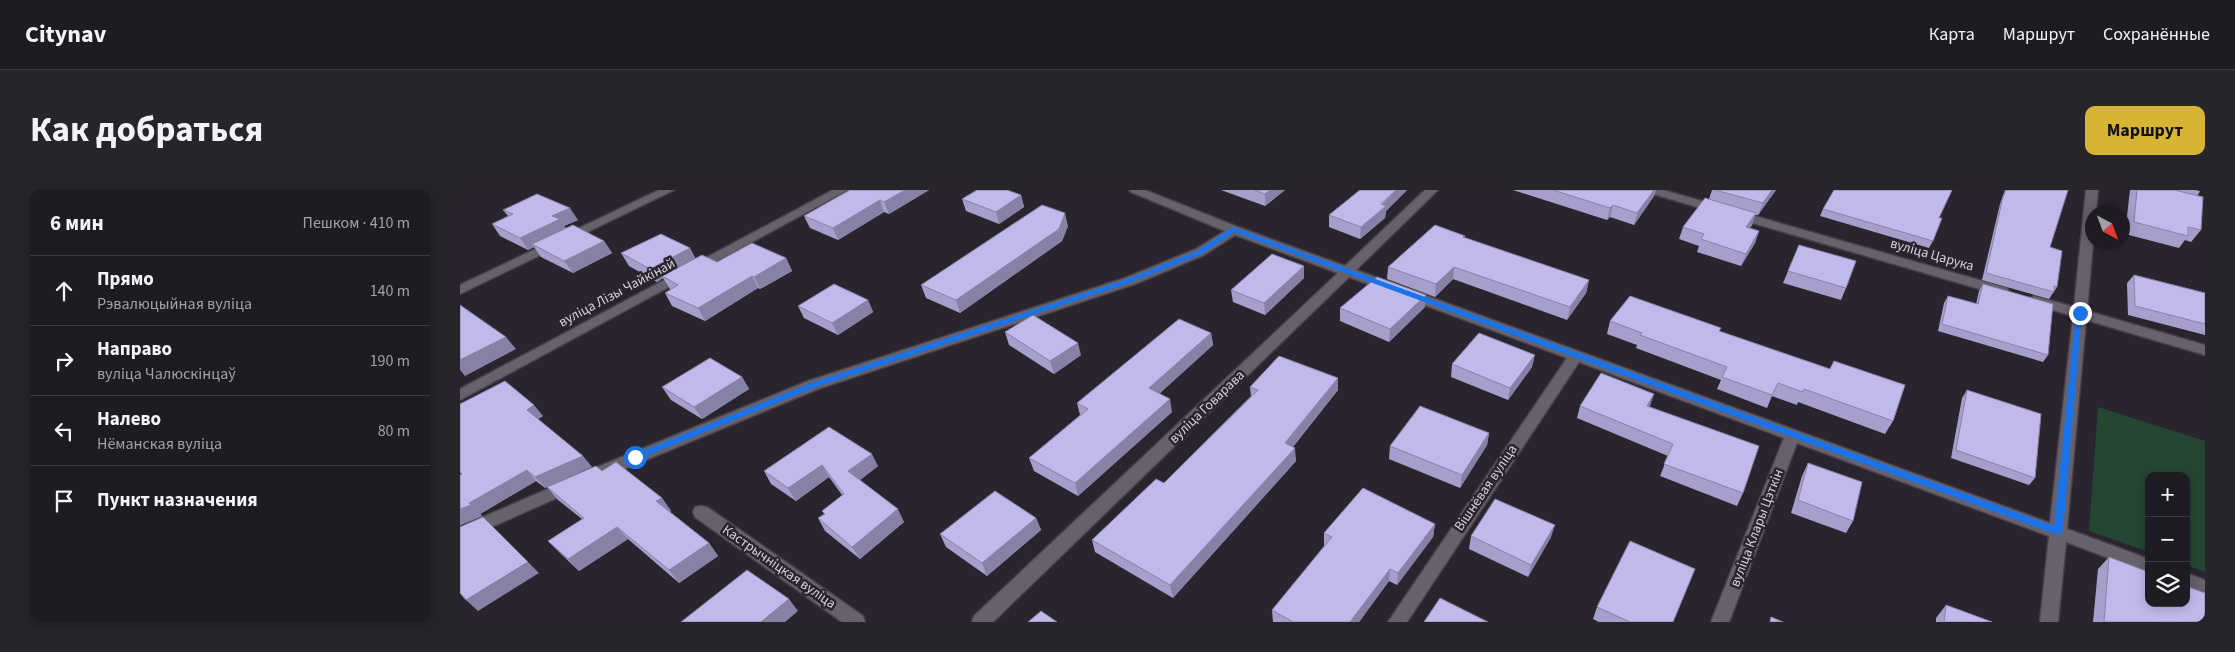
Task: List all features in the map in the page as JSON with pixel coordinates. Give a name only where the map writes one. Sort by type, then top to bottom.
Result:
[{"type":"street","points":[[460,290],[668,190]]},
{"type":"street","name":"вуліца Лізы Чайкінай","points":[[460,395],[842,190]]},
{"type":"street","points":[[1135,190],[1234,230],[2145,564]]},
{"type":"street","name":"вуліца Говарава","points":[[981,622],[1349,272],[1432,190]]},
{"type":"street","name":"вуліца Царука","points":[[1650,190],[2205,350]]},
{"type":"street","points":[[2049,622],[2092,190]]},
{"type":"street","points":[[460,534],[587,478],[813,385],[1130,281],[1200,252],[1234,230]]},
{"type":"street","name":"Вішнёвая вуліца","points":[[1397,622],[1576,355]]},
{"type":"street","name":"вуліца Клары Цэткін","points":[[1720,622],[1793,434]]},
{"type":"street","name":"Кастрычніцкая вуліца","points":[[701,512],[856,622]]},
{"type":"street","points":[[2190,582],[2205,588]]},
{"type":"green space","points":[[2098,407],[2205,441],[2205,572],[2190,566],[2190,472],[2145,472],[2145,551],[2089,531]]},
{"type":"building","points":[[850,190],[905,190],[884,202],[880,200],[833,228],[804,216]]},
{"type":"building","points":[[977,190],[1007,190],[1021,195],[996,212],[962,199]]},
{"type":"building","points":[[1254,190],[1270,190],[1265,194]]},
{"type":"building","points":[[1360,190],[1396,190],[1381,204],[1386,206],[1361,227],[1329,215]]},
{"type":"building","points":[[1553,190],[1654,190],[1637,213],[1613,205],[1610,208]]},
{"type":"building","points":[[1715,190],[1772,190],[1763,203]]},
{"type":"building","points":[[1834,190],[1952,190],[1939,218],[1942,218],[1933,241],[1823,209]]},
{"type":"building","points":[[2006,190],[2068,190],[2050,247],[2062,251],[2057,287],[2054,286],[2054,292],[1986,273]]},
{"type":"building","points":[[2137,190],[2174,190],[2203,197],[2201,230],[2188,227],[2188,236],[2134,222]]},
{"type":"building","points":[[537,194],[570,208],[552,216],[560,219],[520,238],[492,224],[513,214],[503,210]]},
{"type":"building","points":[[1705,198],[1756,213],[1746,227],[1759,231],[1746,254],[1701,239],[1704,234],[1683,227]]},
{"type":"building","points":[[1042,205],[1065,213],[1059,229],[956,300],[921,285]]},
{"type":"building","points":[[573,225],[604,241],[564,261],[532,244]]},
{"type":"building","points":[[1435,225],[1465,236],[1463,237],[1589,280],[1570,307],[1454,267],[1436,284],[1388,267]]},
{"type":"building","points":[[661,234],[690,248],[650,269],[621,253]]},
{"type":"building","points":[[752,243],[786,258],[698,308],[665,293],[678,285],[662,276],[702,255],[717,262]]},
{"type":"building","points":[[1799,245],[1856,261],[1846,288],[1788,271]]},
{"type":"building","points":[[1272,254],[1304,266],[1264,303],[1231,290]]},
{"type":"building","points":[[2134,275],[2205,293],[2205,324],[2135,306]]},
{"type":"building","points":[[1377,277],[1426,295],[1390,329],[1340,308]]},
{"type":"building","points":[[834,284],[868,300],[832,323],[798,306]]},
{"type":"building","points":[[1983,284],[2053,304],[2048,355],[1942,324],[1948,296],[1978,304]]},
{"type":"building","points":[[1630,296],[1721,328],[1719,331],[1830,369],[1834,361],[1905,385],[1893,421],[1804,389],[1803,392],[1778,383],[1772,395],[1722,377],[1727,367],[1640,335],[1642,333],[1610,321]]},
{"type":"building","points":[[460,305],[506,337],[460,360]]},
{"type":"building","points":[[1033,315],[1078,343],[1050,361],[1005,332]]},
{"type":"building","points":[[1179,319],[1211,333],[1149,388],[1170,399],[1075,483],[1029,458],[1088,409],[1077,403]]},
{"type":"building","points":[[1479,333],[1535,355],[1510,388],[1452,364]]},
{"type":"building","points":[[1279,356],[1338,378],[1285,443],[1295,448],[1170,585],[1092,540],[1156,479],[1164,483],[1258,390],[1250,387]]},
{"type":"building","points":[[710,358],[742,377],[694,407],[662,387]]},
{"type":"building","points":[[1601,373],[1654,394],[1647,406],[1759,446],[1743,493],[1664,464],[1673,444],[1580,406]]},
{"type":"building","points":[[505,381],[534,405],[527,410],[583,456],[535,477],[527,470],[469,503],[471,505],[460,509],[460,475],[462,474],[460,472],[460,404]]},
{"type":"building","points":[[1967,390],[2041,414],[2035,478],[1956,450]]},
{"type":"building","points":[[1420,406],[1489,433],[1462,475],[1390,446]]},
{"type":"building","points":[[829,427],[872,454],[848,471],[898,509],[852,547],[818,518],[825,514],[822,511],[844,494],[822,465],[788,488],[764,471]]},
{"type":"building","points":[[616,462],[662,498],[656,501],[709,543],[669,570],[617,527],[568,559],[548,541],[584,518],[547,487],[596,466],[602,471]]},
{"type":"building","points":[[1808,463],[1862,482],[1853,521],[1798,500]]},
{"type":"building","points":[[1363,488],[1435,524],[1398,573],[1390,569],[1350,622],[1293,622],[1272,610],[1332,537],[1324,533]]},
{"type":"building","points":[[995,491],[1036,518],[982,563],[940,534]]},
{"type":"building","points":[[1495,499],[1555,525],[1531,565],[1471,536]]},
{"type":"building","points":[[483,517],[528,562],[466,600],[460,593],[460,527]]},
{"type":"building","points":[[1630,541],[1695,569],[1673,622],[1630,622],[1597,607]]},
{"type":"building","points":[[2109,557],[2145,570],[2145,607],[2190,607],[2190,587],[2205,593],[2205,622],[2104,622]]},
{"type":"building","points":[[747,570],[789,599],[761,622],[681,622]]},
{"type":"building","points":[[1440,598],[1488,622],[1424,622]]},
{"type":"building","points":[[1946,605],[1992,622],[1944,622]]},
{"type":"building","points":[[1041,611],[1057,622],[1028,622]]},
{"type":"building","points":[[1771,617],[1783,622],[1770,622]]},
{"type":"route","points":[[635,457],[813,385],[1130,281],[1200,252],[1234,230],[2058,531],[2080,313]]}]
